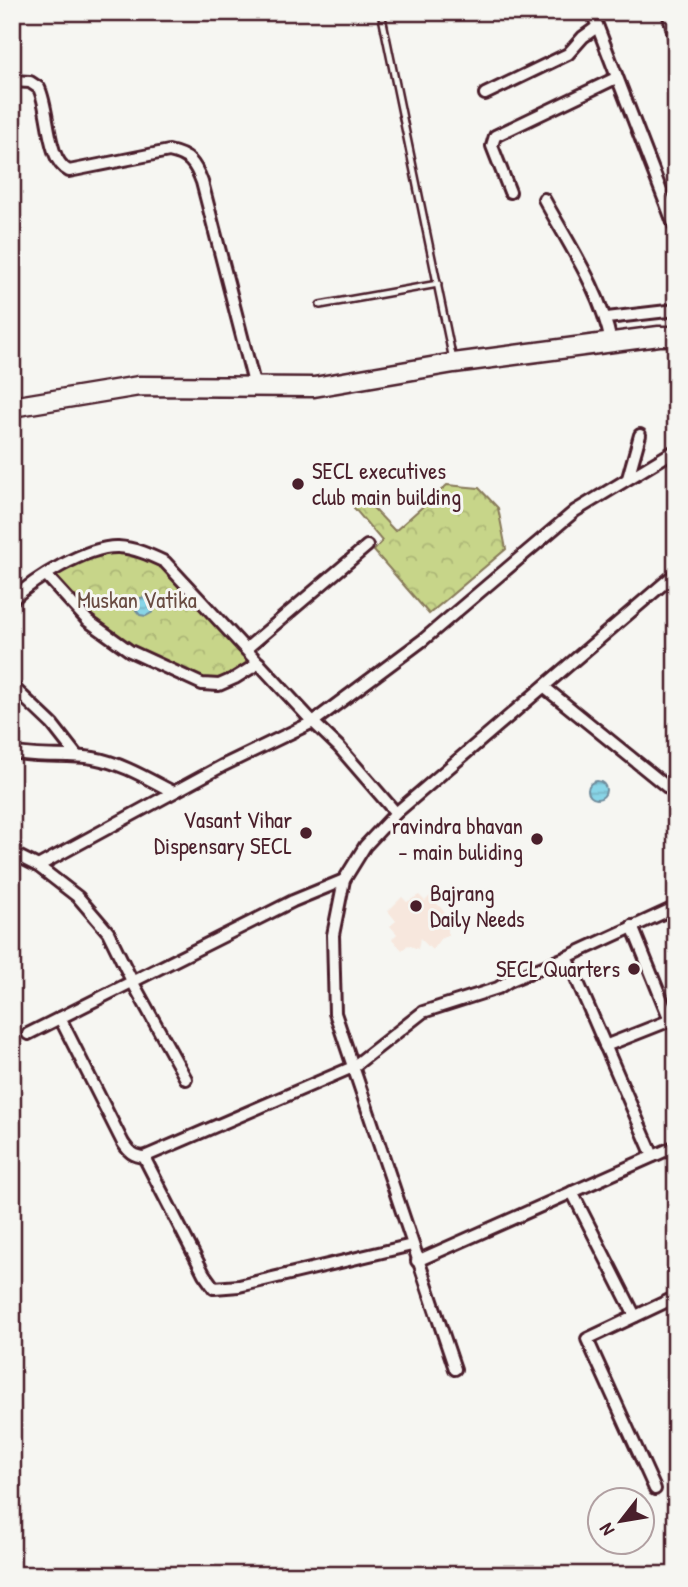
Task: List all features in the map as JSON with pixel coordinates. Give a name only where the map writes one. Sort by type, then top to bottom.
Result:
[{"type":"main road","points":[[12,407],[139,386],[314,387],[454,363],[676,336]]},
{"type":"street","points":[[592,12],[676,230]]},
{"type":"street","points":[[668,12],[676,43]]},
{"type":"street","points":[[485,94],[568,54],[597,27]]},
{"type":"street","points":[[510,192],[492,146],[495,136],[616,78]]},
{"type":"street","points":[[12,81],[30,82],[39,88],[56,158],[69,172],[169,151],[183,153],[190,158],[202,181],[255,387]]},
{"type":"street","points":[[544,199],[607,318],[611,342]]},
{"type":"street","points":[[12,296],[12,316]]},
{"type":"street","points":[[607,318],[676,310]]},
{"type":"street","points":[[628,478],[640,435]]},
{"type":"street","points":[[38,866],[173,792],[313,722],[423,640],[575,512],[676,450]]},
{"type":"street","points":[[246,649],[367,546]]},
{"type":"street","points":[[12,600],[25,587],[80,556],[115,547],[134,550],[165,562],[339,747],[396,813]]},
{"type":"street","points":[[455,1369],[335,1013],[333,935],[344,880],[365,846],[396,813],[676,573]]},
{"type":"street","points":[[46,575],[88,621],[130,651],[202,684],[219,685],[259,663]]},
{"type":"street","points":[[12,686],[52,724],[77,756]]},
{"type":"street","points":[[544,687],[676,794]]},
{"type":"street","points":[[12,752],[24,755],[97,758],[173,792]]},
{"type":"street","points":[[12,853],[38,866],[78,897],[108,932],[186,1080]]},
{"type":"street","points":[[29,1034],[293,901],[344,880]]},
{"type":"street","points":[[60,1018],[123,1143],[128,1151],[144,1157],[353,1067],[422,1012],[498,988],[676,907]]},
{"type":"street","points":[[606,1046],[673,1019],[632,926]]},
{"type":"street","points":[[567,957],[653,1156]]},
{"type":"street","points":[[417,1261],[676,1146]]},
{"type":"street","points":[[144,1157],[204,1274],[214,1288],[239,1286],[412,1245]]},
{"type":"street","points":[[572,1192],[635,1316]]},
{"type":"street","points":[[653,1486],[587,1339],[676,1297]]},
{"type":"lane","points":[[381,12],[454,363]]},
{"type":"lane","points":[[320,305],[438,284]]},
{"type":"shaded area","points":[[419,895],[425,901],[430,896],[448,917],[448,935],[440,939],[432,950],[420,938],[418,949],[408,945],[402,950],[392,939],[397,934],[390,926],[396,921],[388,911],[402,897],[407,902]]},
{"type":"green space","points":[[447,485],[479,488],[498,508],[506,549],[429,614],[374,551],[382,541],[354,508],[354,497],[360,494],[395,531]]},
{"type":"green space","name":"Muskan Vatika","points":[[115,547],[151,556],[259,663],[219,685],[130,651],[88,621],[48,576]]},
{"type":"water","points":[[145,597],[154,604],[153,612],[146,616],[140,615],[136,610],[135,599]]},
{"type":"water","points":[[597,781],[603,784],[606,790],[603,796],[597,799],[591,796],[588,790],[591,784]]},
{"type":"place","name":"SECL executives club main building","points":[[298,484]]},
{"type":"place","name":"Vasant Vihar Dispensary SECL","points":[[306,833]]},
{"type":"place","name":"ravindra bhavan - main buliding","points":[[537,839]]},
{"type":"place","name":"Bajrang Daily Needs","points":[[416,906]]},
{"type":"place","name":"SECL Quarters","points":[[634,969]]}]
